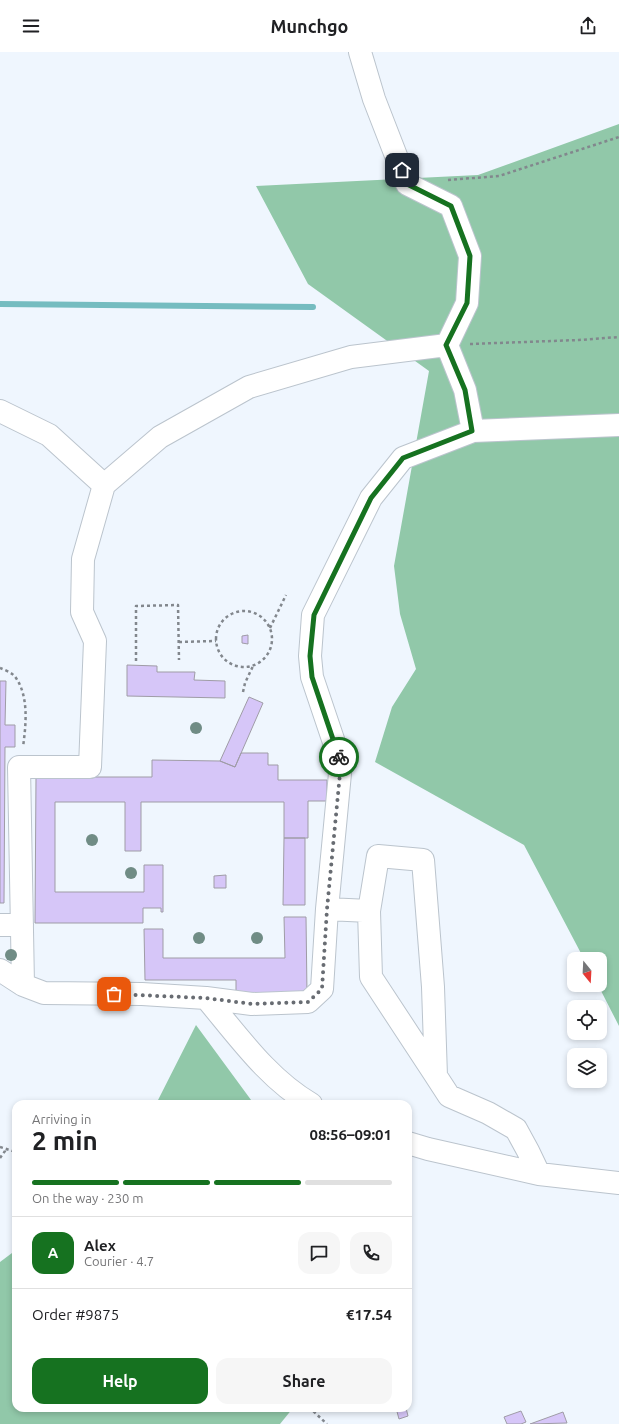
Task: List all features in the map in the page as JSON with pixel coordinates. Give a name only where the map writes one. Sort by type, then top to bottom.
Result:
[{"type":"lane","points":[[360,52],[374,99],[407,184],[451,206],[470,256],[467,303],[446,345],[465,390],[472,431]]},
{"type":"lane","points":[[23,986],[19,767],[90,767],[96,641],[82,612],[83,559],[104,485],[160,437],[249,387],[351,357],[446,345]]},
{"type":"lane","points":[[0,411],[49,436],[104,485]]},
{"type":"lane","points":[[0,970],[23,986],[44,993],[142,994],[206,998],[252,1004],[308,1002],[322,989],[327,909],[341,763],[312,677],[310,656],[314,615],[371,498],[403,458],[472,431],[619,425]]},
{"type":"lane","points":[[436,1076],[433,987],[423,860],[378,856],[369,910],[371,977],[449,1096],[488,1113],[516,1130],[528,1151],[538,1174]]},
{"type":"lane","points":[[327,909],[369,910]]},
{"type":"lane","points":[[0,925],[22,925]]},
{"type":"lane","points":[[206,998],[272,1075],[304,1100]]},
{"type":"lane","points":[[412,1144],[538,1174],[619,1183]]},
{"type":"path","points":[[445,180],[499,176],[619,137]]},
{"type":"path","points":[[446,345],[619,337]]},
{"type":"path","points":[[270,628],[286,595]]},
{"type":"path","points":[[136,661],[136,606],[178,605],[179,660]]},
{"type":"path","points":[[243,692],[245,683],[254,666],[266,656],[271,649],[272,640],[270,628],[268,623],[262,617],[254,612],[245,610],[228,615],[217,629],[216,647],[220,655],[234,666],[254,666]]},
{"type":"path","points":[[179,642],[216,641]]},
{"type":"path","points":[[0,668],[15,677],[22,691],[26,716],[19,767]]},
{"type":"path","points":[[0,1146],[12,1151]]},
{"type":"path","points":[[0,1158],[5,1152],[5,1149]]},
{"type":"path","points":[[314,1412],[327,1424]]},
{"type":"green space","points":[[619,124],[619,1026],[602,992],[607,992],[607,952],[580,952],[524,845],[375,762],[392,707],[416,669],[400,614],[394,566],[429,371],[308,284],[256,186],[478,175]]},
{"type":"green space","points":[[196,1025],[251,1100],[158,1100]]},
{"type":"green space","points":[[12,1253],[12,1412],[290,1412],[280,1424],[0,1424],[0,1262]]},
{"type":"building","points":[[248,635],[248,644],[242,643],[242,636]]},
{"type":"building","points":[[127,665],[157,666],[157,672],[195,672],[194,680],[225,681],[225,698],[127,696]]},
{"type":"building","points":[[0,681],[6,681],[5,725],[15,725],[15,747],[5,747],[4,903],[0,903]]},
{"type":"building","points":[[249,697],[263,703],[235,767],[220,761]]},
{"type":"building","points":[[241,753],[268,753],[268,765],[278,765],[278,780],[327,780],[327,801],[308,801],[308,838],[284,838],[284,802],[141,802],[141,851],[125,851],[125,802],[55,802],[55,892],[144,892],[144,865],[163,865],[163,912],[161,912],[161,908],[143,908],[143,923],[35,923],[36,777],[152,777],[152,760],[220,761],[235,767]]},
{"type":"building","points":[[284,838],[305,838],[305,905],[283,905]]},
{"type":"building","points":[[226,875],[226,888],[214,888],[214,876]]},
{"type":"building","points":[[284,917],[306,917],[307,994],[236,994],[236,980],[145,980],[144,929],[163,929],[163,958],[285,958]]},
{"type":"building","points":[[521,1411],[526,1422],[521,1424],[507,1424],[504,1417]]},
{"type":"building","points":[[397,1412],[407,1412],[408,1416],[399,1419]]},
{"type":"building","points":[[563,1412],[567,1423],[530,1424]]},
{"type":"waterway","points":[[0,304],[313,307]]},
{"type":"way so far","points":[[114,994],[142,994],[206,998],[252,1004],[308,1002],[322,989],[327,909],[341,763],[339,757]]},
{"type":"route","points":[[339,757],[312,677],[310,656],[314,615],[371,498],[403,458],[472,431],[465,390],[446,345],[467,303],[470,256],[451,206],[407,184],[402,170]]}]
